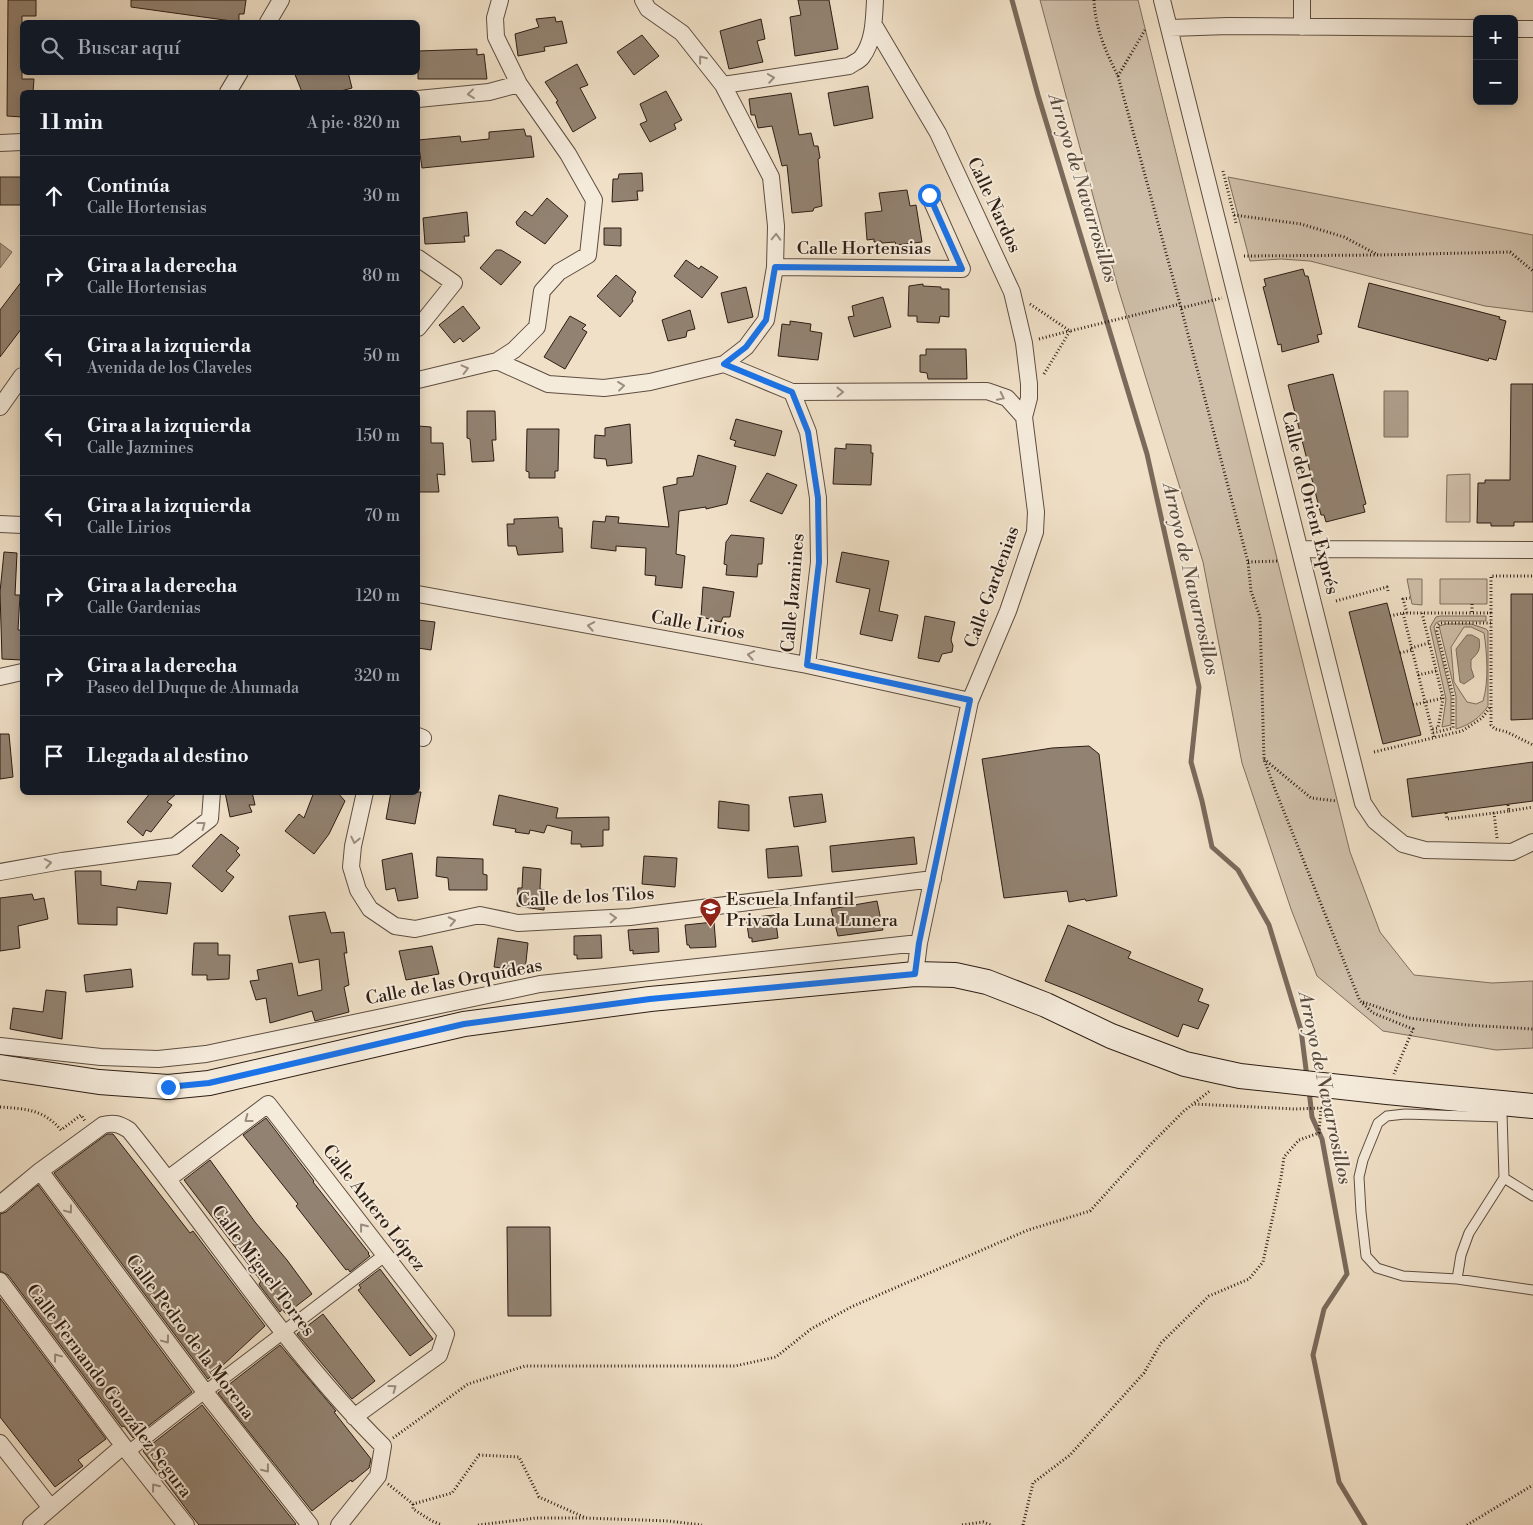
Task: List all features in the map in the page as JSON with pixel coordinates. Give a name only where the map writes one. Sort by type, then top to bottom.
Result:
[{"type":"main road","points":[[0,1067],[99,1082],[168,1087],[209,1083],[464,1024],[650,999],[915,974],[955,975],[987,982],[1046,1005],[1111,1036],[1185,1064],[1240,1076],[1386,1092],[1502,1110],[1533,1106]]},
{"type":"street","points":[[269,20],[281,0]]},
{"type":"street","points":[[420,380],[497,361],[514,350],[537,327],[542,291],[559,272],[588,255],[594,200],[568,154],[519,84],[496,37],[495,18],[500,0]]},
{"type":"street","points":[[497,361],[548,384],[604,388],[650,382],[724,364],[746,347],[766,320],[775,267],[776,226],[771,178],[723,85],[682,33],[648,9],[644,0]]},
{"type":"street","points":[[723,85],[849,66],[861,59],[869,44],[874,25],[875,0]]},
{"type":"street","name":"Calle del Orient Exprés","points":[[1162,0],[1364,804],[1375,821],[1403,844],[1425,850],[1512,852],[1533,842]]},
{"type":"street","points":[[1302,0],[1302,26]]},
{"type":"street","name":"Calle Nardos","points":[[874,25],[938,133],[1012,292],[1024,343],[1029,398],[1024,418]]},
{"type":"street","points":[[1170,28],[1228,26],[1473,28]]},
{"type":"street","points":[[1518,29],[1533,29]]},
{"type":"street","points":[[229,90],[238,75]]},
{"type":"street","points":[[420,99],[489,92],[519,84]]},
{"type":"street","points":[[0,143],[20,142]]},
{"type":"street","name":"Calle Hortensias","points":[[775,267],[962,269],[929,195]]},
{"type":"street","points":[[420,259],[454,283],[420,326]]},
{"type":"street","points":[[724,364],[792,392],[987,391],[1006,398],[1024,418]]},
{"type":"street","points":[[0,407],[20,379]]},
{"type":"street","name":"Calle Jazmines","points":[[792,392],[808,432],[818,498],[819,562],[807,665]]},
{"type":"street","name":"Calle Gardenias","points":[[915,974],[919,943],[970,700],[1008,611],[1034,532],[1036,512],[1024,418]]},
{"type":"street","points":[[0,524],[20,525]]},
{"type":"street","points":[[1300,549],[1533,550]]},
{"type":"street","name":"Calle Lirios","points":[[420,594],[807,665],[970,700]]},
{"type":"street","points":[[0,677],[20,672]]},
{"type":"street","points":[[0,872],[62,860],[175,846],[210,819],[212,795]]},
{"type":"street","name":"Calle de los Tilos","points":[[364,795],[353,846],[351,867],[358,890],[370,909],[395,926],[415,929],[480,915],[518,923],[630,917],[933,879]]},
{"type":"street","name":"Calle de las Orquídeas","points":[[0,1046],[101,1057],[158,1059],[206,1054],[540,984],[919,943]]},
{"type":"street","name":"Calle Antero López","points":[[168,1179],[268,1104],[446,1334],[439,1355],[354,1417]]},
{"type":"street","name":"Calle Miguel Torres","points":[[93,1131],[112,1122],[129,1130],[284,1332],[354,1417],[383,1446]]},
{"type":"street","points":[[0,1204],[93,1131]]},
{"type":"street","name":"Calle Pedro de la Morena","points":[[40,1171],[204,1392],[310,1525]]},
{"type":"street","points":[[31,1525],[126,1449],[385,1255]]},
{"type":"street","name":"Calle Fernando González Segura","points":[[0,1281],[126,1449],[186,1525]]},
{"type":"street","points":[[0,1443],[51,1508]]},
{"type":"street","points":[[339,1525],[378,1476],[383,1446]]},
{"type":"lane","points":[[1457,1279],[1469,1233],[1504,1178],[1502,1110],[1387,1116],[1378,1123],[1363,1160],[1359,1177],[1360,1212],[1366,1256],[1377,1268],[1404,1276],[1457,1279],[1533,1290]]},
{"type":"lane","points":[[1504,1178],[1533,1196]]},
{"type":"path","points":[[1094,0],[1102,45],[1118,76],[1248,562],[1251,590],[1260,617],[1264,759],[1360,1001],[1373,1013],[1413,1029],[1386,1092]]},
{"type":"path","points":[[1118,76],[1145,30]]},
{"type":"path","points":[[1234,215],[1301,224],[1344,237],[1379,255]]},
{"type":"path","points":[[1244,256],[1510,252],[1533,270]]},
{"type":"path","points":[[1012,292],[1070,331]]},
{"type":"path","points":[[1024,343],[1070,331],[1237,295]]},
{"type":"path","points":[[1029,398],[1070,331]]},
{"type":"path","points":[[1248,562],[1278,561]]},
{"type":"path","points":[[1533,576],[1492,576],[1491,613],[1492,728],[1507,732],[1533,745]]},
{"type":"path","points":[[1336,601],[1387,587],[1388,591]]},
{"type":"path","points":[[1410,598],[1403,599],[1405,613],[1434,738]]},
{"type":"path","points":[[1472,604],[1472,612]]},
{"type":"path","points":[[1390,616],[1405,613],[1491,613]]},
{"type":"path","points":[[1422,613],[1443,698],[1438,728],[1432,731]]},
{"type":"path","points":[[1432,731],[1453,728],[1453,696],[1437,631],[1438,625],[1440,623],[1491,623]]},
{"type":"path","points":[[1400,652],[1429,643]]},
{"type":"path","points":[[1418,675],[1436,671]]},
{"type":"path","points":[[1413,705],[1443,698]]},
{"type":"path","points":[[1374,752],[1462,731],[1486,714],[1491,705]]},
{"type":"path","points":[[1264,759],[1311,798],[1337,801]]},
{"type":"path","points":[[1508,805],[1509,811]]},
{"type":"path","points":[[1446,813],[1446,819],[1533,807]]},
{"type":"path","points":[[1494,813],[1498,851]]},
{"type":"path","points":[[1360,1001],[1409,1018],[1467,1025],[1533,1029]]},
{"type":"path","points":[[383,1446],[468,1384],[524,1366],[735,1366],[776,1357],[811,1328],[851,1307],[1028,1230],[1090,1211],[1150,1145],[1193,1104],[1209,1090],[1218,1091]]},
{"type":"path","points":[[1023,1525],[1034,1483],[1070,1454],[1144,1373],[1162,1343],[1209,1296],[1249,1279],[1263,1262],[1284,1157],[1299,1140],[1319,1133],[1321,1108],[1295,1109],[1193,1104]]},
{"type":"path","points":[[0,1107],[24,1108],[39,1113],[52,1120],[61,1130],[81,1114],[93,1131]]},
{"type":"path","points":[[413,1504],[452,1493],[478,1455],[519,1457],[539,1497],[586,1518]]},
{"type":"path","points":[[378,1476],[413,1504],[413,1509],[442,1525]]},
{"type":"path","points":[[1467,1525],[1533,1485]]},
{"type":"path","points":[[478,1525],[536,1518],[668,1521],[702,1525]]},
{"type":"path","points":[[962,1525],[982,1522],[991,1525]]},
{"type":"shaded area","points":[[1040,0],[1138,0],[1350,852],[1380,932],[1414,975],[1492,983],[1533,981],[1533,1048],[1496,1050],[1383,1031],[1317,976],[1291,909],[1242,763],[1203,562],[1118,288]]},
{"type":"shaded area","points":[[1228,177],[1533,235],[1533,312],[1485,306],[1310,261],[1281,259],[1250,261]]},
{"type":"shaded area","points":[[0,243],[12,252],[0,268]]},
{"type":"shaded area","points":[[1384,391],[1408,391],[1408,437],[1384,437]]},
{"type":"shaded area","points":[[1470,474],[1470,522],[1446,522],[1447,475]]},
{"type":"shaded area","points":[[1407,579],[1422,579],[1422,605],[1412,604]]},
{"type":"shaded area","points":[[1440,579],[1487,579],[1487,604],[1440,604]]},
{"type":"shaded area","points":[[1486,616],[1486,621],[1440,621],[1434,627],[1451,696],[1451,725],[1442,727],[1446,699],[1430,627],[1436,617]]},
{"type":"shaded area","points":[[1446,624],[1471,624],[1488,631],[1488,706],[1474,720],[1456,729],[1456,696],[1439,626]],"holes":[[[1464,627],[1471,627],[1484,633],[1487,658],[1485,693],[1483,701],[1476,704],[1467,702],[1454,682],[1451,647]]]},
{"type":"shaded area","points":[[1467,635],[1472,635],[1479,639],[1480,646],[1471,660],[1474,677],[1464,684],[1460,682],[1456,649]]},
{"type":"building","points":[[8,0],[36,0],[36,16],[22,16],[22,20],[20,20],[20,75],[22,75],[22,79],[34,79],[33,90],[20,90],[20,117],[7,116]]},
{"type":"building","points":[[131,0],[246,0],[244,14],[239,14],[239,20],[225,20],[131,7]]},
{"type":"building","points":[[798,0],[829,0],[838,49],[795,56],[790,17],[801,15]]},
{"type":"building","points":[[555,17],[556,22],[562,21],[567,43],[544,47],[545,51],[518,56],[515,34],[539,27],[536,19]]},
{"type":"building","points":[[761,19],[765,39],[757,41],[763,62],[729,69],[720,31]]},
{"type":"building","points":[[642,35],[659,56],[634,75],[617,52]]},
{"type":"building","points":[[477,49],[477,55],[484,54],[487,79],[418,79],[418,75],[420,75],[420,51]]},
{"type":"building","points":[[577,64],[588,85],[580,88],[596,118],[573,132],[556,102],[558,101],[545,82]]},
{"type":"building","points":[[295,75],[349,75],[352,88],[344,90],[301,90]]},
{"type":"building","points":[[868,86],[873,118],[834,126],[828,93]]},
{"type":"building","points":[[666,91],[682,120],[674,124],[676,129],[650,142],[640,124],[647,121],[640,104]]},
{"type":"building","points":[[791,93],[799,135],[811,133],[814,146],[818,146],[822,206],[814,208],[813,211],[792,213],[787,165],[782,166],[772,126],[758,128],[755,115],[751,115],[749,99]]},
{"type":"building","points":[[524,129],[526,136],[531,136],[534,157],[422,168],[420,140],[460,136],[461,142],[489,139],[489,132]]},
{"type":"building","points":[[642,173],[643,191],[637,191],[638,200],[612,202],[613,179],[618,179],[619,174]]},
{"type":"building","points":[[0,177],[20,177],[20,205],[0,205]]},
{"type":"building","points":[[907,190],[910,206],[916,205],[922,242],[896,245],[895,242],[882,243],[881,241],[874,242],[874,239],[867,240],[865,213],[882,211],[879,193]]},
{"type":"building","points":[[547,198],[568,216],[545,244],[517,225],[516,222],[525,211],[532,216]]},
{"type":"building","points":[[467,212],[469,236],[464,236],[465,242],[425,244],[423,218]]},
{"type":"building","points":[[604,228],[621,228],[621,246],[604,245]]},
{"type":"building","points":[[496,250],[501,250],[521,262],[501,285],[480,268]]},
{"type":"building","points":[[686,260],[699,269],[701,266],[718,277],[702,298],[674,276]]},
{"type":"building","points":[[1303,269],[1305,276],[1308,276],[1322,334],[1317,335],[1319,342],[1282,352],[1281,344],[1278,345],[1263,287],[1266,286],[1264,279]]},
{"type":"building","points":[[616,275],[636,292],[632,299],[633,301],[620,317],[597,296]]},
{"type":"building","points":[[1369,283],[1500,317],[1499,319],[1506,321],[1496,360],[1489,358],[1488,361],[1358,327]]},
{"type":"building","points":[[20,284],[20,331],[0,357],[0,310]]},
{"type":"building","points":[[923,284],[923,286],[949,289],[949,317],[940,316],[939,323],[917,322],[917,316],[908,316],[909,286]]},
{"type":"building","points":[[746,287],[753,317],[728,323],[721,293]]},
{"type":"building","points":[[883,297],[891,327],[854,337],[848,317],[854,316],[852,306]]},
{"type":"building","points":[[463,306],[480,328],[463,342],[460,338],[454,343],[439,325]]},
{"type":"building","points":[[690,310],[695,329],[687,331],[686,337],[668,341],[662,320]]},
{"type":"building","points":[[570,316],[586,325],[582,329],[587,332],[565,369],[544,357]]},
{"type":"building","points":[[790,321],[811,324],[810,331],[822,333],[818,360],[778,356],[782,324],[790,325]]},
{"type":"building","points":[[926,349],[966,349],[967,379],[928,379],[927,373],[920,372],[920,355],[926,355]]},
{"type":"building","points":[[1333,374],[1366,504],[1363,505],[1365,512],[1326,522],[1324,515],[1321,515],[1288,385]]},
{"type":"building","points":[[1511,384],[1533,384],[1533,522],[1514,522],[1514,526],[1491,526],[1491,523],[1477,523],[1478,483],[1485,483],[1485,480],[1510,480]]},
{"type":"building","points":[[467,411],[495,411],[496,440],[492,440],[494,461],[472,462],[470,439],[467,438]]},
{"type":"building","points":[[736,419],[782,431],[775,456],[734,446],[736,441],[730,439]]},
{"type":"building","points":[[630,424],[632,463],[607,466],[606,459],[594,458],[595,435],[605,436],[605,428]]},
{"type":"building","points":[[420,426],[431,427],[431,443],[443,443],[445,475],[437,474],[439,492],[420,492]]},
{"type":"building","points":[[527,429],[559,429],[558,471],[555,471],[555,478],[529,478],[529,472],[526,471]]},
{"type":"building","points":[[846,444],[871,445],[871,453],[873,453],[871,485],[833,484],[835,448],[846,449]]},
{"type":"building","points":[[698,455],[736,466],[727,504],[706,509],[706,507],[679,511],[676,554],[685,556],[682,588],[655,585],[656,576],[645,575],[646,548],[616,546],[616,551],[591,548],[593,521],[605,522],[606,516],[619,517],[618,523],[669,527],[663,487],[677,484],[677,478],[693,476]]},
{"type":"building","points":[[767,473],[797,485],[782,514],[750,501]]},
{"type":"building","points":[[558,517],[559,528],[562,528],[563,552],[518,555],[516,546],[508,546],[507,524],[514,524],[514,519]]},
{"type":"building","points":[[731,535],[764,538],[762,564],[758,564],[757,577],[726,575],[727,565],[724,564],[726,542]]},
{"type":"building","points":[[4,552],[17,553],[15,595],[20,595],[18,630],[20,630],[20,660],[2,659],[0,592]]},
{"type":"building","points":[[842,552],[889,561],[879,611],[898,615],[892,641],[860,634],[870,589],[836,582]]},
{"type":"building","points":[[703,587],[734,592],[730,617],[723,617],[721,622],[701,617]]},
{"type":"building","points":[[1511,594],[1533,594],[1533,719],[1511,720]]},
{"type":"building","points":[[1387,603],[1421,735],[1383,744],[1349,612]]},
{"type":"building","points":[[925,616],[955,622],[951,640],[952,652],[942,654],[939,662],[918,658]]},
{"type":"building","points":[[420,620],[435,622],[431,650],[420,648]]},
{"type":"building","points":[[0,734],[9,734],[13,777],[0,779]]},
{"type":"building","points":[[1089,746],[1099,754],[1117,896],[1069,902],[1067,891],[1004,898],[982,759],[1052,748]]},
{"type":"building","points":[[1533,762],[1533,801],[1412,817],[1407,779]]},
{"type":"building","points":[[421,792],[415,824],[386,819],[390,795],[420,795]]},
{"type":"building","points":[[822,794],[826,822],[794,827],[789,797]]},
{"type":"building","points":[[149,795],[175,795],[167,802],[172,805],[151,832],[146,830],[143,836],[127,822]]},
{"type":"building","points":[[226,795],[253,795],[255,805],[249,805],[252,812],[230,817]]},
{"type":"building","points":[[313,795],[340,795],[345,801],[329,834],[314,854],[285,831],[299,814],[304,818]]},
{"type":"building","points":[[499,795],[558,808],[556,818],[609,817],[609,830],[603,830],[603,846],[581,847],[581,844],[571,844],[572,831],[547,825],[544,833],[530,830],[529,834],[515,832],[516,829],[493,825]]},
{"type":"building","points":[[719,801],[749,805],[749,831],[718,828]]},
{"type":"building","points":[[221,834],[239,848],[236,851],[240,855],[226,871],[234,877],[222,892],[192,866]]},
{"type":"building","points":[[914,837],[917,864],[832,872],[830,846]]},
{"type":"building","points":[[798,846],[802,876],[768,878],[766,849]]},
{"type":"building","points":[[412,853],[418,898],[398,901],[395,888],[386,890],[382,860]]},
{"type":"building","points":[[644,856],[677,858],[675,887],[642,884]]},
{"type":"building","points":[[437,857],[483,859],[483,874],[487,875],[487,890],[449,890],[448,878],[436,876]]},
{"type":"building","points":[[523,867],[541,869],[540,889],[545,890],[544,910],[517,906],[518,888],[522,888]]},
{"type":"building","points":[[75,871],[101,871],[101,885],[136,890],[138,881],[171,883],[167,914],[117,907],[117,925],[78,924]]},
{"type":"building","points":[[32,894],[34,900],[44,898],[48,919],[18,926],[20,948],[0,951],[0,898]]},
{"type":"building","points":[[877,901],[883,930],[838,936],[831,909]]},
{"type":"building","points":[[325,912],[331,933],[344,932],[347,953],[344,953],[349,985],[344,987],[349,1012],[315,1021],[312,1011],[270,1023],[266,998],[256,1000],[250,981],[259,980],[257,970],[292,963],[298,996],[322,990],[319,959],[299,963],[289,916]]},
{"type":"building","points":[[775,915],[778,938],[752,942],[752,938],[749,938],[746,918]]},
{"type":"building","points":[[714,922],[716,947],[690,948],[687,945],[685,925]]},
{"type":"building","points":[[1068,925],[1131,952],[1128,958],[1203,989],[1198,1001],[1209,1005],[1198,1029],[1183,1024],[1178,1037],[1045,981]]},
{"type":"building","points":[[658,928],[659,952],[633,954],[633,950],[630,951],[628,930]]},
{"type":"building","points":[[601,935],[602,958],[577,959],[577,955],[574,955],[574,936]]},
{"type":"building","points":[[498,938],[528,943],[525,971],[494,967]]},
{"type":"building","points":[[194,943],[218,943],[218,955],[230,955],[229,979],[207,980],[207,975],[192,975]]},
{"type":"building","points":[[432,946],[439,974],[406,980],[399,951]]},
{"type":"building","points":[[131,969],[133,987],[86,992],[84,975]]},
{"type":"building","points":[[46,990],[66,992],[62,1039],[10,1029],[13,1008],[43,1012]]},
{"type":"building","points":[[266,1118],[369,1253],[370,1256],[350,1272],[348,1269],[346,1270],[296,1206],[298,1204],[243,1135]]},
{"type":"building","points":[[107,1134],[113,1134],[190,1233],[193,1231],[265,1326],[208,1379],[54,1173]]},
{"type":"building","points":[[210,1160],[255,1222],[287,1260],[312,1294],[286,1314],[282,1309],[280,1312],[260,1286],[261,1281],[184,1180]]},
{"type":"building","points":[[38,1185],[192,1392],[133,1438],[124,1426],[122,1427],[8,1275],[0,1271],[0,1214],[6,1212]]},
{"type":"building","points":[[507,1227],[550,1227],[551,1316],[508,1316]]},
{"type":"building","points":[[380,1269],[433,1339],[410,1356],[358,1290],[361,1288],[359,1285]]},
{"type":"building","points":[[0,1298],[106,1439],[78,1460],[83,1466],[55,1487],[0,1417]]},
{"type":"building","points":[[323,1314],[375,1381],[352,1399],[297,1334]]},
{"type":"building","points":[[280,1345],[336,1411],[334,1412],[371,1459],[369,1468],[312,1511],[218,1393]]},
{"type":"building","points":[[202,1405],[296,1524],[199,1525],[190,1514],[143,1451]]},
{"type":"waterway","name":"Arroyo de Navarrosillos","points":[[1012,0],[1038,95],[1147,454],[1199,687],[1191,762],[1212,847],[1238,870],[1269,925],[1301,1030],[1307,1077]]},
{"type":"waterway","name":"Arroyo de Navarrosillos","points":[[1309,1090],[1312,1117],[1322,1139],[1347,1274],[1324,1309],[1313,1355],[1339,1482],[1365,1525]]},
{"type":"place","name":"Escuela Infantil Privada Luna Lunera","points":[[710,928]]},
{"type":"route","points":[[168,1087],[209,1083],[464,1024],[650,999],[915,974],[919,943],[970,700],[807,665],[819,562],[818,498],[808,432],[792,392],[724,364],[746,347],[766,320],[775,267],[962,269],[929,195]]}]
